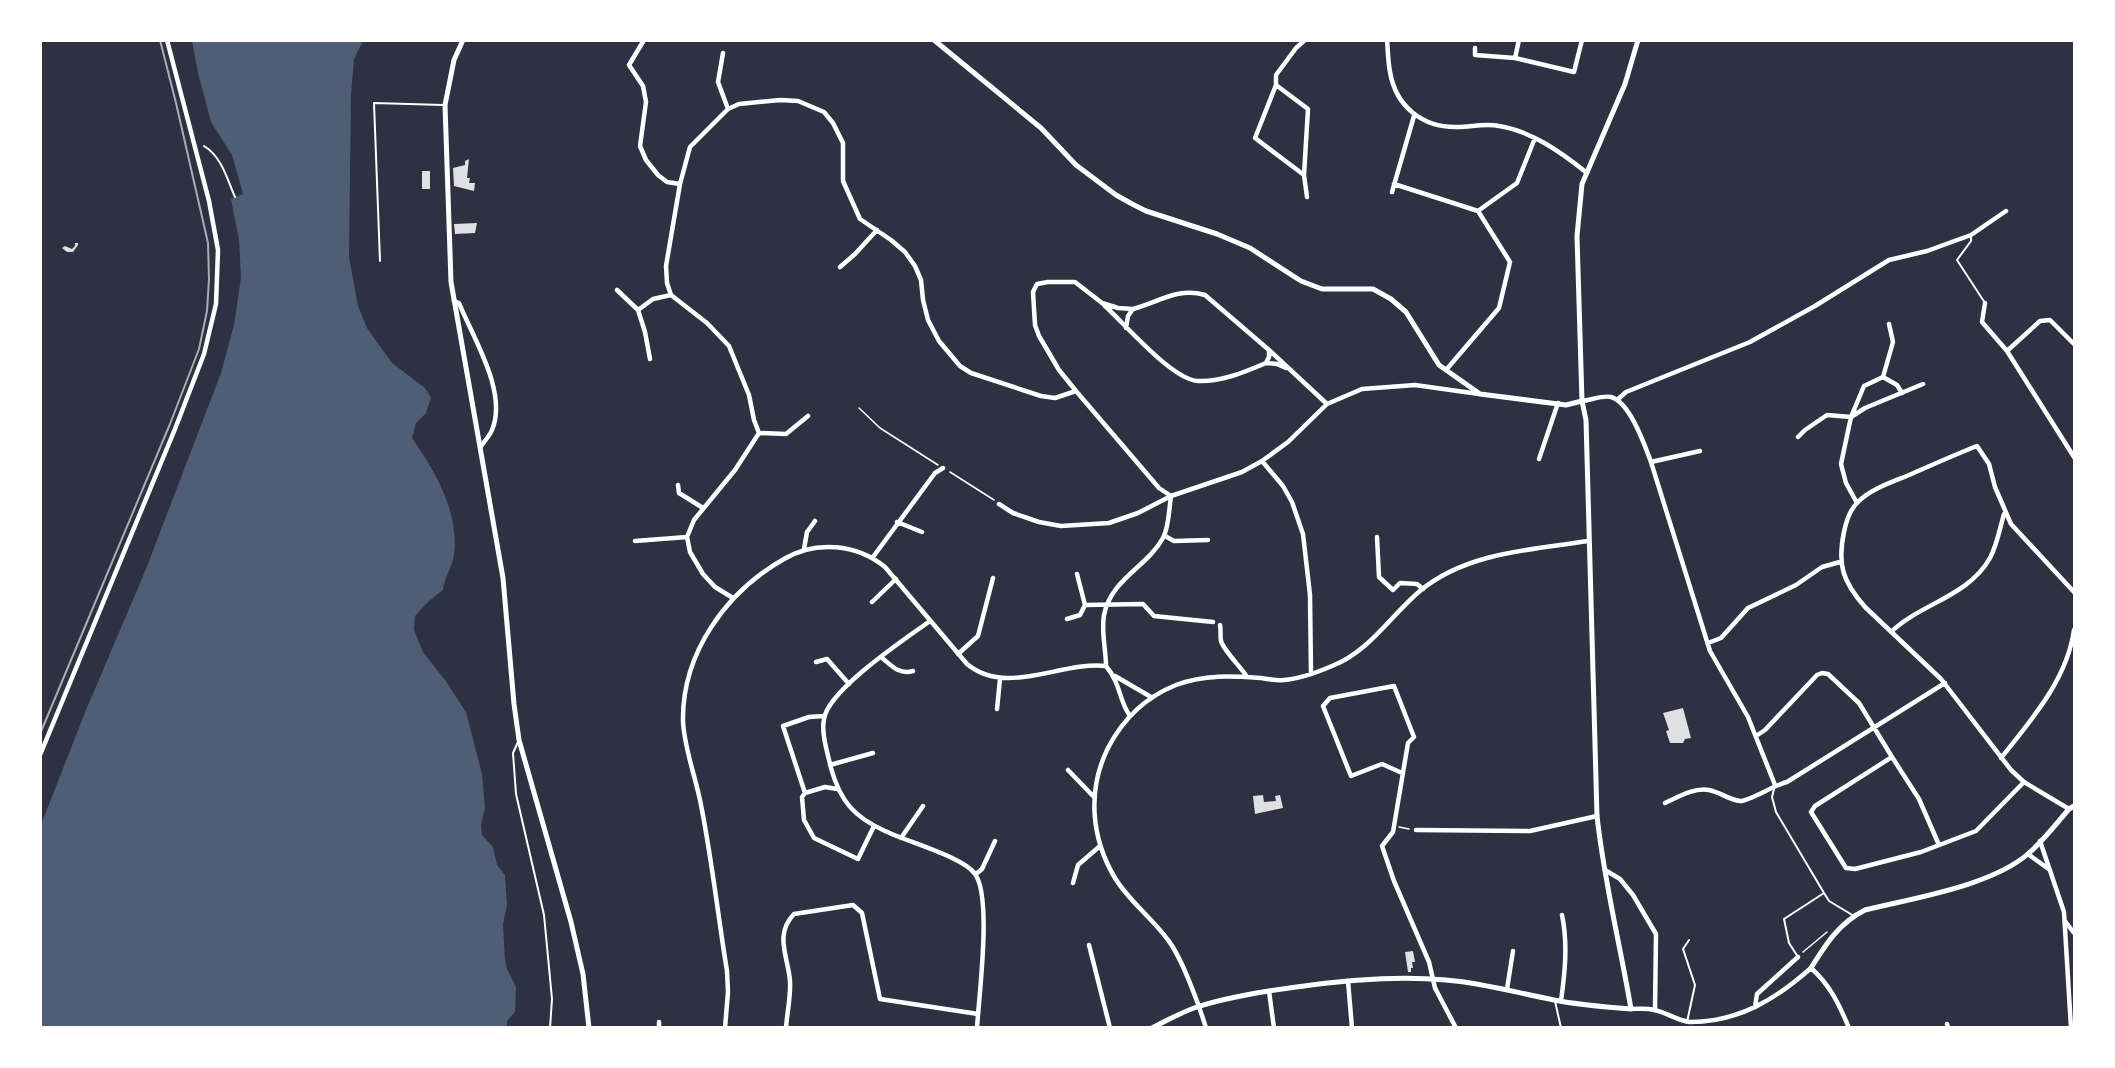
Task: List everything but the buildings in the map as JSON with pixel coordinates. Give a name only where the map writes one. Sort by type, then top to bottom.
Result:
[{"type":"street","points":[[40,755],[175,429],[204,354],[216,304],[218,250],[204,182],[167,40]]},
{"type":"street","points":[[463,40],[454,60],[446,105],[449,262],[462,353],[481,446],[503,578],[519,740],[583,974],[589,1028]]},
{"type":"street","points":[[644,40],[629,65],[643,86],[646,102],[640,146],[646,160],[658,174],[670,184],[680,184]]},
{"type":"street","points":[[934,40],[1041,128],[1076,165],[1116,195],[1146,211],[1217,234],[1250,248],[1301,281],[1322,289],[1373,289],[1391,298],[1406,312],[1439,365],[1480,394]]},
{"type":"street","points":[[1305,40],[1296,48],[1276,75],[1276,85],[1255,138],[1305,175]]},
{"type":"street","points":[[1387,40],[1392,81],[1399,97],[1414,116],[1441,126],[1501,126],[1535,138],[1587,173]]},
{"type":"street","points":[[1515,58],[1519,40]]},
{"type":"street","points":[[1474,48],[1474,55],[1515,58],[1574,72],[1582,40]]},
{"type":"street","points":[[1631,1009],[1603,869],[1597,816],[1586,420],[1582,401],[1577,236],[1582,184],[1625,84],[1638,40]]},
{"type":"street","points":[[723,53],[718,82],[728,109]]},
{"type":"street","points":[[1276,85],[1308,109],[1305,175],[1307,197]]},
{"type":"street","points":[[759,433],[749,395],[729,346],[707,323],[671,295],[667,283],[666,266],[680,184],[690,147],[728,109],[739,104],[780,100],[798,101],[824,112],[833,123],[843,143],[843,181],[854,209],[860,219],[905,252],[915,266],[921,280],[928,320],[939,341],[960,366],[971,373],[1041,396],[1055,398],[1076,391]]},
{"type":"street","points":[[1392,192],[1414,116]]},
{"type":"street","points":[[1478,211],[1518,183],[1535,138]]},
{"type":"street","points":[[1394,184],[1478,211],[1510,262],[1499,308],[1446,370]]},
{"type":"street","points":[[1617,400],[1626,392],[1750,342],[1815,306],[1889,260],[1927,251],[1971,235],[2006,211]]},
{"type":"street","points":[[840,267],[855,255],[877,230]]},
{"type":"street","points":[[1171,496],[1158,488],[1059,370],[1035,325],[1033,292],[1037,284],[1074,282],[1102,303],[1126,328],[1180,374],[1196,381],[1225,378],[1266,363],[1277,364],[1291,370]]},
{"type":"street","points":[[617,290],[638,310],[650,359]]},
{"type":"street","points":[[1102,303],[1118,308],[1134,309],[1182,292],[1193,291],[1205,295],[1327,404]]},
{"type":"street","points":[[638,310],[653,299],[671,295]]},
{"type":"street","points":[[454,301],[459,303],[489,370],[495,391],[492,429],[481,446]]},
{"type":"street","points":[[1985,303],[1982,322],[2007,351],[2074,457]]},
{"type":"street","points":[[1126,328],[1128,316],[1134,309]]},
{"type":"street","points":[[2007,351],[2040,321],[2050,320],[2074,344]]},
{"type":"street","points":[[1884,377],[1893,342],[1889,324]]},
{"type":"street","points":[[1266,363],[1269,350]]},
{"type":"street","points":[[1884,377],[1898,385],[1902,393]]},
{"type":"street","points":[[1857,503],[1846,483],[1841,464],[1851,417],[1864,386],[1884,377]]},
{"type":"street","points":[[1798,437],[1827,415],[1851,417],[1865,408],[1923,384]]},
{"type":"street","points":[[999,504],[1013,513],[1038,522],[1061,526],[1109,523],[1138,513],[1171,496],[1242,472],[1288,442],[1327,404],[1362,389],[1415,385],[1566,405],[1610,396],[1617,400],[1640,432],[1710,651],[1756,736],[1775,785]]},
{"type":"street","points":[[1539,459],[1558,404]]},
{"type":"street","points":[[759,433],[786,434],[808,416]]},
{"type":"street","points":[[734,598],[716,587],[704,574],[690,552],[687,537],[694,520],[735,471],[759,433]]},
{"type":"street","points":[[1152,1028],[1198,1006],[1243,995],[1347,981],[1433,980],[1508,989],[1558,1001],[1654,1010],[1687,1025],[1755,1007],[1780,994],[1811,968],[1827,942],[1854,916],[1865,910],[1974,882],[2004,869],[2028,854],[2072,808],[2024,782],[2001,759],[1945,683],[1854,595],[1844,576],[1840,562],[1840,550],[1850,513],[1857,503],[1880,487],[1977,446],[1989,464],[2005,513],[2011,524],[2074,592]]},
{"type":"street","points":[[1651,462],[1700,451]]},
{"type":"street","points":[[1262,461],[1283,486],[1292,502],[1303,534],[1310,595],[1311,673]]},
{"type":"street","points":[[873,557],[897,522],[935,474],[943,468]]},
{"type":"street","points":[[678,484],[678,493],[703,508]]},
{"type":"street","points":[[1130,716],[1126,711],[1114,676],[1106,666],[1104,616],[1107,603],[1120,582],[1157,547],[1165,536],[1171,496]]},
{"type":"street","points":[[1891,632],[1959,590],[1981,571],[1991,556],[2005,513]]},
{"type":"street","points":[[804,549],[807,532],[815,522]]},
{"type":"street","points":[[897,522],[922,532]]},
{"type":"street","points":[[1165,536],[1174,541],[1208,540]]},
{"type":"street","points":[[635,541],[687,537]]},
{"type":"street","points":[[1377,537],[1379,577],[1393,590],[1400,583],[1417,584],[1423,589]]},
{"type":"street","points":[[1206,1028],[1174,948],[1115,880],[1100,846],[1095,827],[1094,797],[1098,772],[1114,736],[1130,716],[1152,696],[1178,685],[1201,678],[1223,675],[1284,680],[1333,666],[1361,649],[1423,589],[1439,577],[1464,564],[1492,556],[1588,541]]},
{"type":"street","points":[[724,1028],[728,992],[727,971],[701,805],[683,722],[685,690],[693,661],[713,623],[734,598],[780,561],[804,549],[858,550],[873,557],[896,579],[958,654],[976,672],[1000,679],[1092,665],[1106,666]]},
{"type":"street","points":[[1708,643],[1721,638],[1748,608],[1796,585],[1822,567],[1840,562]]},
{"type":"street","points":[[1067,619],[1080,615],[1085,605],[1077,574]]},
{"type":"street","points":[[958,654],[978,636],[993,578]]},
{"type":"street","points":[[872,602],[896,579]]},
{"type":"street","points":[[1085,605],[1143,604],[1154,616],[1213,622]]},
{"type":"street","points":[[930,621],[881,657],[837,695],[824,716],[823,729],[837,789],[850,808],[874,826],[957,861],[976,874],[982,890],[984,910],[977,1028]]},
{"type":"street","points":[[1220,625],[1221,641],[1225,650],[1238,662],[1247,678]]},
{"type":"street","points":[[2001,759],[2040,708],[2057,679],[2072,647],[2074,630]]},
{"type":"street","points":[[881,657],[895,669],[904,673],[913,671]]},
{"type":"street","points":[[816,662],[827,659],[849,684]]},
{"type":"street","points":[[1756,736],[1765,730],[1817,675],[1828,674],[1859,703],[1919,799],[1939,845]]},
{"type":"street","points":[[1114,676],[1152,696]]},
{"type":"street","points":[[997,709],[1000,679]]},
{"type":"street","points":[[1665,803],[1699,790],[1710,790],[1742,801],[1775,785],[1787,782],[1945,683]]},
{"type":"street","points":[[1402,773],[1382,764],[1351,776],[1323,706],[1330,698],[1394,686],[1414,737],[1407,743],[1393,832],[1382,846],[1394,881],[1429,962],[1433,980],[1456,1028]]},
{"type":"street","points":[[805,793],[783,726],[809,717],[824,716]]},
{"type":"street","points":[[830,765],[873,753]]},
{"type":"street","points":[[1892,757],[1815,806],[1811,812],[1846,868],[1873,866],[1921,852],[1976,831],[2024,782]]},
{"type":"street","points":[[1068,770],[1094,797]]},
{"type":"street","points":[[837,789],[825,787],[805,793],[802,797],[804,820],[814,838],[858,860],[874,826]]},
{"type":"street","points":[[901,838],[923,806]]},
{"type":"street","points":[[1416,830],[1530,831],[1597,816]]},
{"type":"street","points":[[976,874],[982,869],[995,841]]},
{"type":"street","points":[[2040,841],[2052,872],[2065,921],[2071,1028]]},
{"type":"street","points":[[1073,883],[1078,865],[1100,846]]},
{"type":"street","points":[[2028,854],[2052,872]]},
{"type":"street","points":[[1603,869],[1620,879],[1633,895],[1656,934],[1654,1010]]},
{"type":"street","points":[[786,1028],[790,982],[783,931],[787,921],[794,914],[853,906],[862,913],[880,999],[978,1014]]},
{"type":"street","points":[[1558,1001],[1566,961],[1562,915]]},
{"type":"street","points":[[2065,921],[2074,933]]},
{"type":"street","points":[[1089,945],[1110,1028]]},
{"type":"street","points":[[1508,989],[1513,951]]},
{"type":"street","points":[[1755,1007],[1757,994],[1798,957]]},
{"type":"street","points":[[1811,968],[1824,981],[1838,1001],[1849,1028]]},
{"type":"street","points":[[1347,981],[1352,1028]]},
{"type":"street","points":[[1269,991],[1274,1028]]},
{"type":"lane","points":[[380,261],[374,103],[446,105]]},
{"type":"lane","points":[[204,146],[212,151],[220,161],[235,197]]},
{"type":"lane","points":[[1971,235],[1971,241],[1957,260],[1985,303]]},
{"type":"lane","points":[[519,740],[513,753],[516,794],[544,915],[552,999],[549,1028]]},
{"type":"lane","points":[[1775,785],[1772,797],[1776,812],[1824,893],[1829,901],[1854,916]]},
{"type":"lane","points":[[1798,957],[1789,943],[1784,919],[1824,893]]},
{"type":"lane","points":[[1687,1025],[1695,985],[1683,949],[1689,940]]},
{"type":"lane","points":[[1558,1001],[1561,1028]]},
{"type":"path","points":[[859,408],[880,429],[999,504]]},
{"type":"path","points":[[1394,827],[1416,830]]},
{"type":"path","points":[[1798,957],[1814,941],[1832,929],[1838,929]]},
{"type":"water","points":[[192,41],[363,41],[354,59],[351,94],[349,257],[358,306],[367,328],[392,363],[425,388],[431,398],[426,413],[416,423],[412,438],[444,493],[453,523],[454,555],[443,590],[415,616],[414,630],[423,652],[466,712],[482,774],[485,808],[481,825],[482,835],[493,847],[497,865],[505,875],[507,905],[503,924],[505,960],[516,987],[515,1012],[507,1021],[507,1028],[41,1027],[40,827],[86,710],[146,569],[221,373],[234,325],[241,278],[239,240],[231,199],[243,194],[232,155],[211,122]]},
{"type":"railway","points":[[40,734],[170,424],[199,349],[207,311],[208,243],[160,40]]}]
